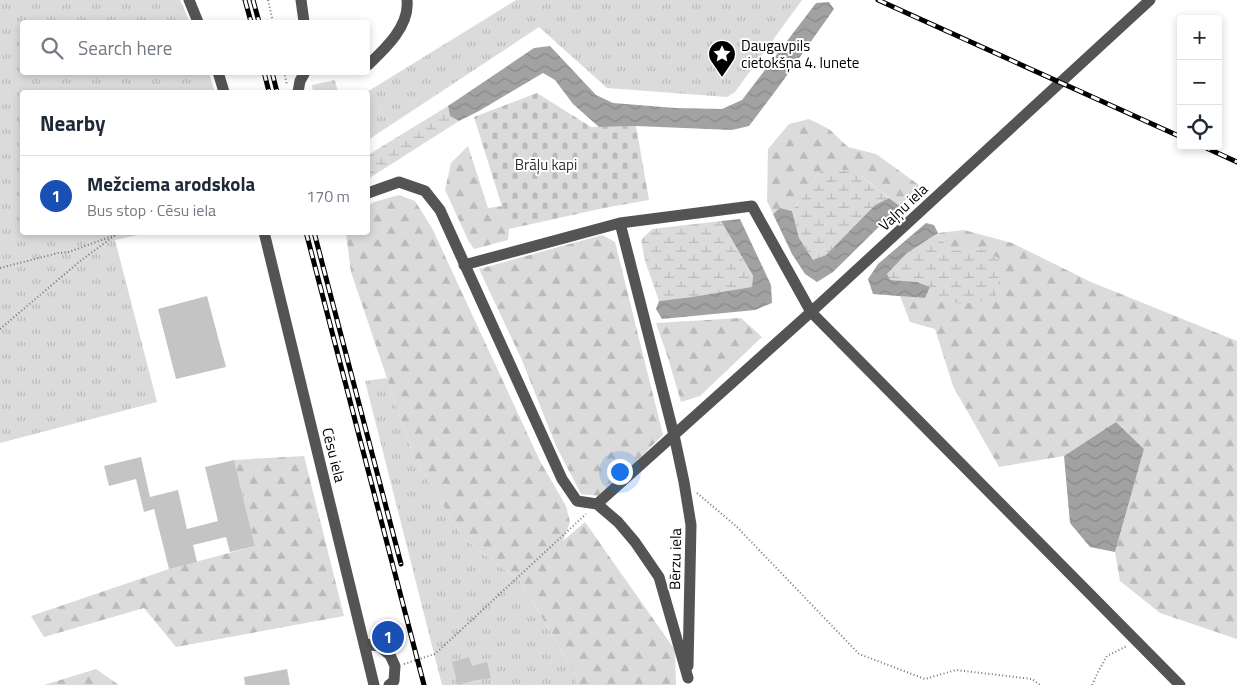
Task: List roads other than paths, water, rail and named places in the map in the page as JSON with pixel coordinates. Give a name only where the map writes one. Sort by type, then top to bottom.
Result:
[{"type":"street","points":[[188,0],[197,20]]},
{"type":"street","points":[[301,0],[304,20]]},
{"type":"street","points":[[370,63],[399,30],[406,11],[406,0]]},
{"type":"street","name":"Vaļņu iela","points":[[597,504],[812,312],[1150,0]]},
{"type":"street","points":[[219,75],[223,90]]},
{"type":"street","points":[[298,90],[300,81],[304,75]]},
{"type":"street","points":[[370,192],[399,182],[425,191],[440,210],[562,479],[577,501],[597,504],[618,522],[635,542],[659,577],[688,682]]},
{"type":"street","points":[[464,265],[620,223],[752,206],[812,312],[1180,685]]},
{"type":"street","name":"Bērzu iela","points":[[620,223],[674,435],[691,525],[688,682]]},
{"type":"street","name":"Cēsu iela","points":[[265,235],[374,685]]},
{"type":"street","points":[[364,644],[379,646],[390,655],[395,666],[394,681],[389,685]]},
{"type":"water","points":[[829,2],[834,9],[749,126],[732,130],[636,126],[599,127],[573,104],[555,80],[543,73],[459,121],[450,116],[448,106],[534,48],[550,46],[596,95],[613,103],[675,108],[722,109],[742,100],[816,3]]},
{"type":"water","points":[[889,198],[900,206],[833,272],[817,282],[805,274],[792,254],[773,214],[780,208],[792,211],[799,238],[813,260],[826,255],[875,205]]},
{"type":"water","points":[[740,219],[771,285],[772,303],[755,310],[662,319],[656,309],[659,301],[752,287],[753,276],[721,221]]},
{"type":"water","points":[[926,223],[934,225],[938,233],[907,253],[887,274],[890,280],[917,282],[930,287],[925,298],[873,294],[868,279],[878,264]]},
{"type":"water","points":[[1116,422],[1144,449],[1115,552],[1090,547],[1070,523],[1064,456]]},
{"type":"railway","points":[[245,0],[250,20]]},
{"type":"railway","points":[[253,0],[258,20]]},
{"type":"railway","points":[[878,0],[1177,135]]},
{"type":"railway","points":[[265,75],[268,90]]},
{"type":"railway","points":[[273,75],[276,90]]},
{"type":"railway","points":[[1211,150],[1237,162]]},
{"type":"railway","points":[[307,235],[424,685]]},
{"type":"railway","points":[[315,235],[401,564]]},
{"type":"place","name":"Daugavpils cietokšņa 4. lunete","points":[[722,78]]},
{"type":"place","name":"Mežciema arodskola","points":[[388,637]]},
{"type":"park label","name":"Brāļu kapi","points":[[546,164]]}]
